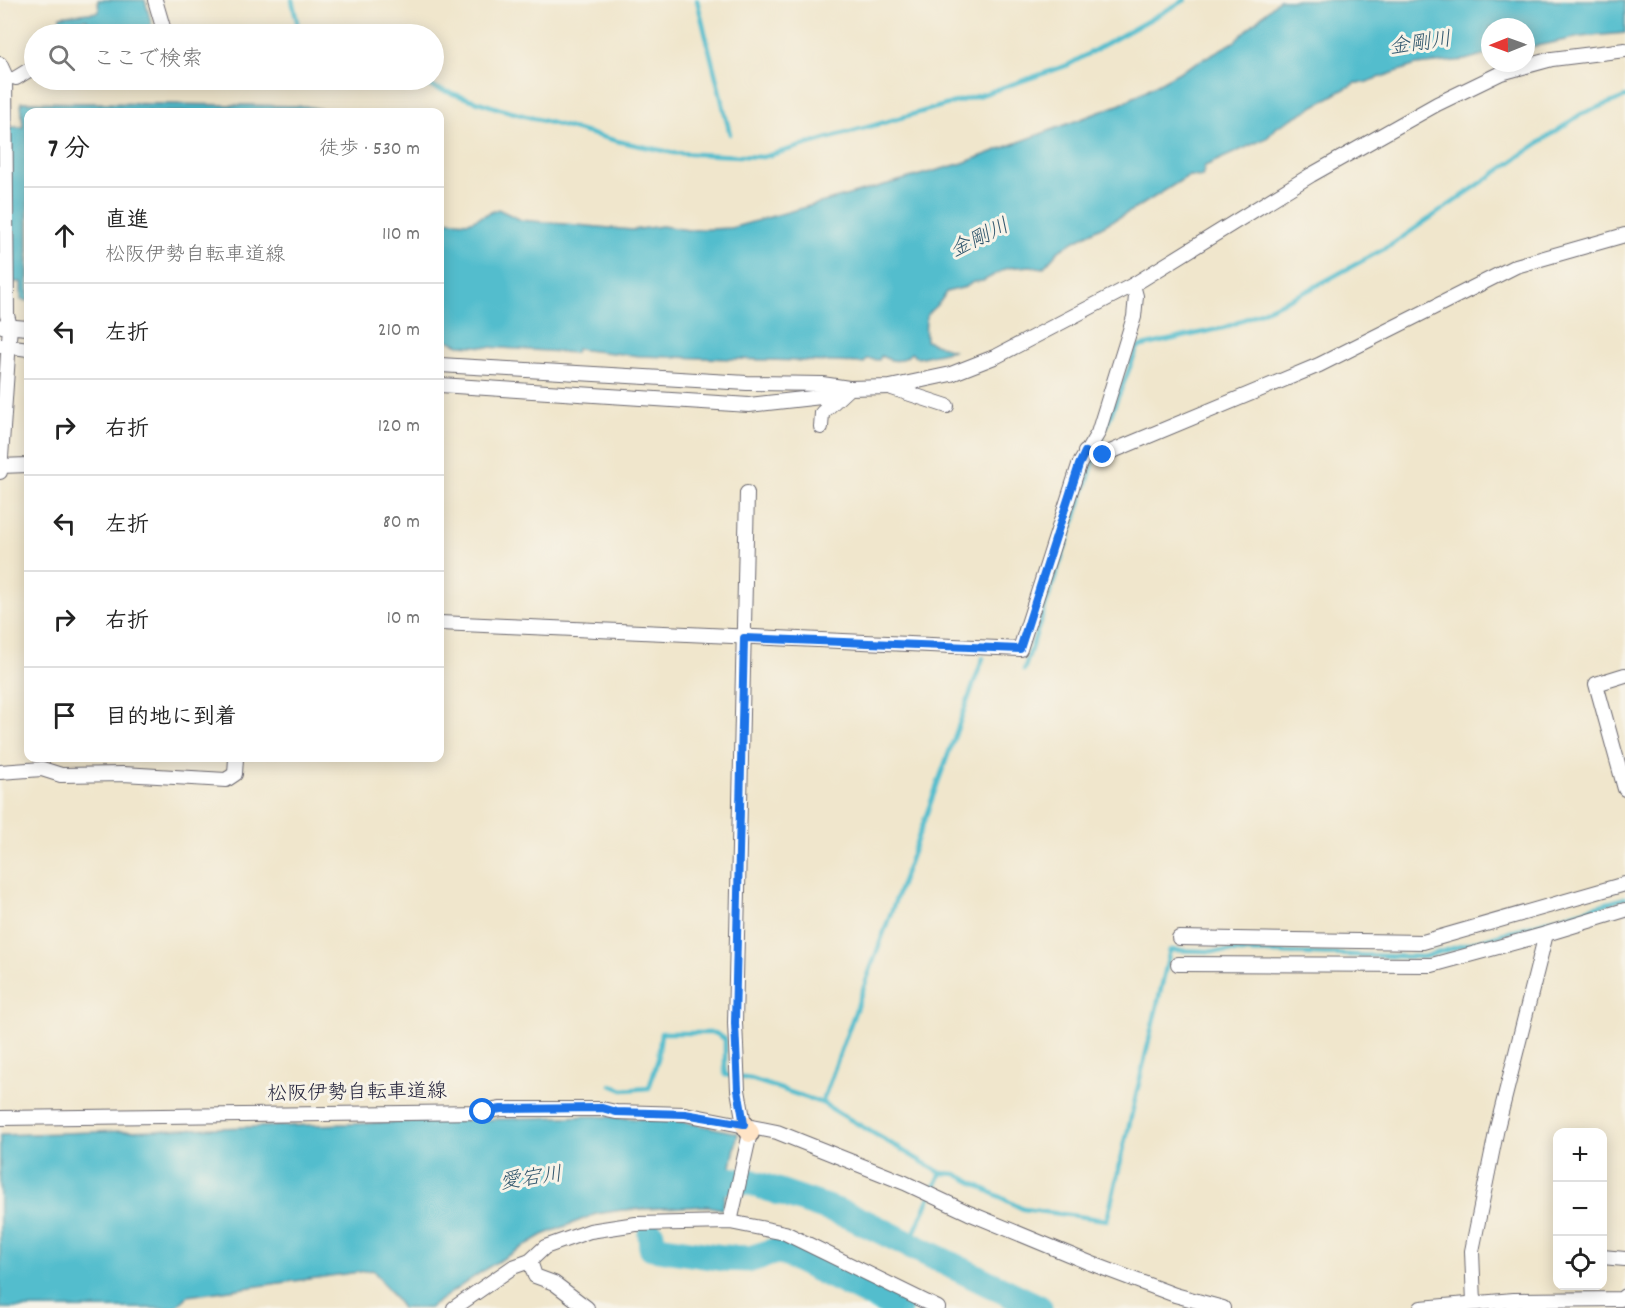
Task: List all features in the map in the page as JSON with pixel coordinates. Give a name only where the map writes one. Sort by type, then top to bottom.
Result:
[{"type":"street","points":[[155,0],[162,24]]},
{"type":"street","points":[[444,365],[747,383],[822,384],[849,388],[890,387],[951,374],[997,356],[1133,285],[1311,175],[1437,104],[1501,73],[1552,59],[1625,50]]},
{"type":"street","points":[[0,64],[5,75],[5,322],[0,472]]},
{"type":"street","points":[[16,78],[24,73]]},
{"type":"street","points":[[1093,454],[1319,365],[1516,266],[1625,236]]},
{"type":"street","points":[[444,623],[1020,649],[1093,454],[1134,317],[1136,296],[1133,285]]},
{"type":"street","points":[[5,322],[24,327]]},
{"type":"street","points":[[4,345],[24,348]]},
{"type":"street","points":[[444,385],[749,405],[830,396],[849,388]]},
{"type":"street","points":[[890,387],[947,406]]},
{"type":"street","points":[[821,428],[822,413],[849,388]]},
{"type":"street","points":[[0,466],[24,465]]},
{"type":"street","points":[[730,1222],[747,1128],[738,1090],[736,1067],[747,493]]},
{"type":"street","points":[[1625,675],[1596,684],[1625,789]]},
{"type":"street","points":[[0,771],[42,769],[61,775],[123,774],[226,780],[235,774],[236,762]]},
{"type":"street","points":[[1179,938],[1423,942],[1625,884]]},
{"type":"street","points":[[1178,964],[1432,965],[1625,910]]},
{"type":"street","points":[[1474,1303],[1472,1251],[1497,1128],[1546,934]]},
{"type":"street","name":"松阪伊勢自転車道線","points":[[0,1118],[602,1108],[616,1112],[685,1114],[747,1128],[777,1132],[922,1190],[1090,1263],[1175,1295],[1223,1308]]},
{"type":"street","points":[[454,1308],[513,1267],[530,1261],[545,1247],[590,1231],[612,1227],[730,1222],[784,1233],[938,1308]]},
{"type":"street","points":[[1607,1257],[1625,1259]]},
{"type":"street","points":[[530,1261],[535,1276],[554,1283],[587,1308]]},
{"type":"street","points":[[1421,1308],[1474,1303],[1621,1299],[1625,1296]]},
{"type":"water","points":[[98,0],[145,0],[151,24],[76,24],[87,22],[87,19],[60,22],[60,16],[99,12]]},
{"type":"water","name":"金剛川","points":[[1279,0],[1625,0],[1625,33],[1580,37],[1535,46],[1535,18],[1481,18],[1481,56],[1465,60],[1416,65],[1364,83],[1355,83],[1277,127],[1267,138],[1205,166],[1202,177],[1188,176],[1140,206],[1060,249],[1043,268],[1030,266],[1007,268],[983,281],[973,282],[966,287],[946,292],[942,300],[928,314],[926,341],[953,350],[918,358],[911,353],[904,359],[897,360],[881,356],[879,360],[867,359],[864,363],[640,356],[576,349],[575,353],[459,345],[444,339],[444,220],[469,222],[498,209],[521,220],[632,230],[662,226],[689,230],[731,228],[963,163],[1121,104],[1234,42]]},
{"type":"water","points":[[21,102],[316,108],[24,108],[24,300],[21,300],[21,282],[0,283],[0,127],[23,127]]},
{"type":"water","points":[[595,1116],[684,1122],[738,1133],[722,1209],[707,1206],[622,1210],[596,1214],[543,1235],[487,1268],[429,1308],[402,1308],[373,1270],[188,1296],[175,1308],[0,1308],[0,1135]]},
{"type":"waterway","points":[[292,0],[298,24]]},
{"type":"waterway","points":[[697,0],[730,134]]},
{"type":"waterway","points":[[442,90],[500,109],[617,141],[674,153],[763,157],[984,94],[1068,65],[1185,0]]},
{"type":"waterway","points":[[1106,427],[1138,347],[1227,327],[1305,292],[1391,245],[1581,114],[1625,97]]},
{"type":"waterway","points":[[1024,670],[1102,438]]},
{"type":"waterway","points":[[611,1085],[623,1090],[649,1088],[658,1059],[661,1033],[715,1033],[725,1039],[725,1075],[751,1079],[822,1103],[983,658]]},
{"type":"waterway","points":[[909,1244],[941,1173],[956,1174],[1023,1209],[1107,1220],[1170,950],[1423,957],[1625,898]]},
{"type":"waterway","points":[[822,1103],[941,1173]]},
{"type":"waterway","name":"愛宕川","points":[[691,1177],[750,1182],[853,1217],[1039,1308]]},
{"type":"waterway","points":[[651,1234],[652,1247],[723,1258],[750,1259],[779,1250],[898,1308]]},
{"type":"route","points":[[483,1112],[501,1109],[602,1108],[616,1112],[685,1114],[744,1124],[738,1090],[735,1023],[744,638],[756,636],[1020,649],[1079,465],[1085,452],[1090,455],[1103,455]]}]
